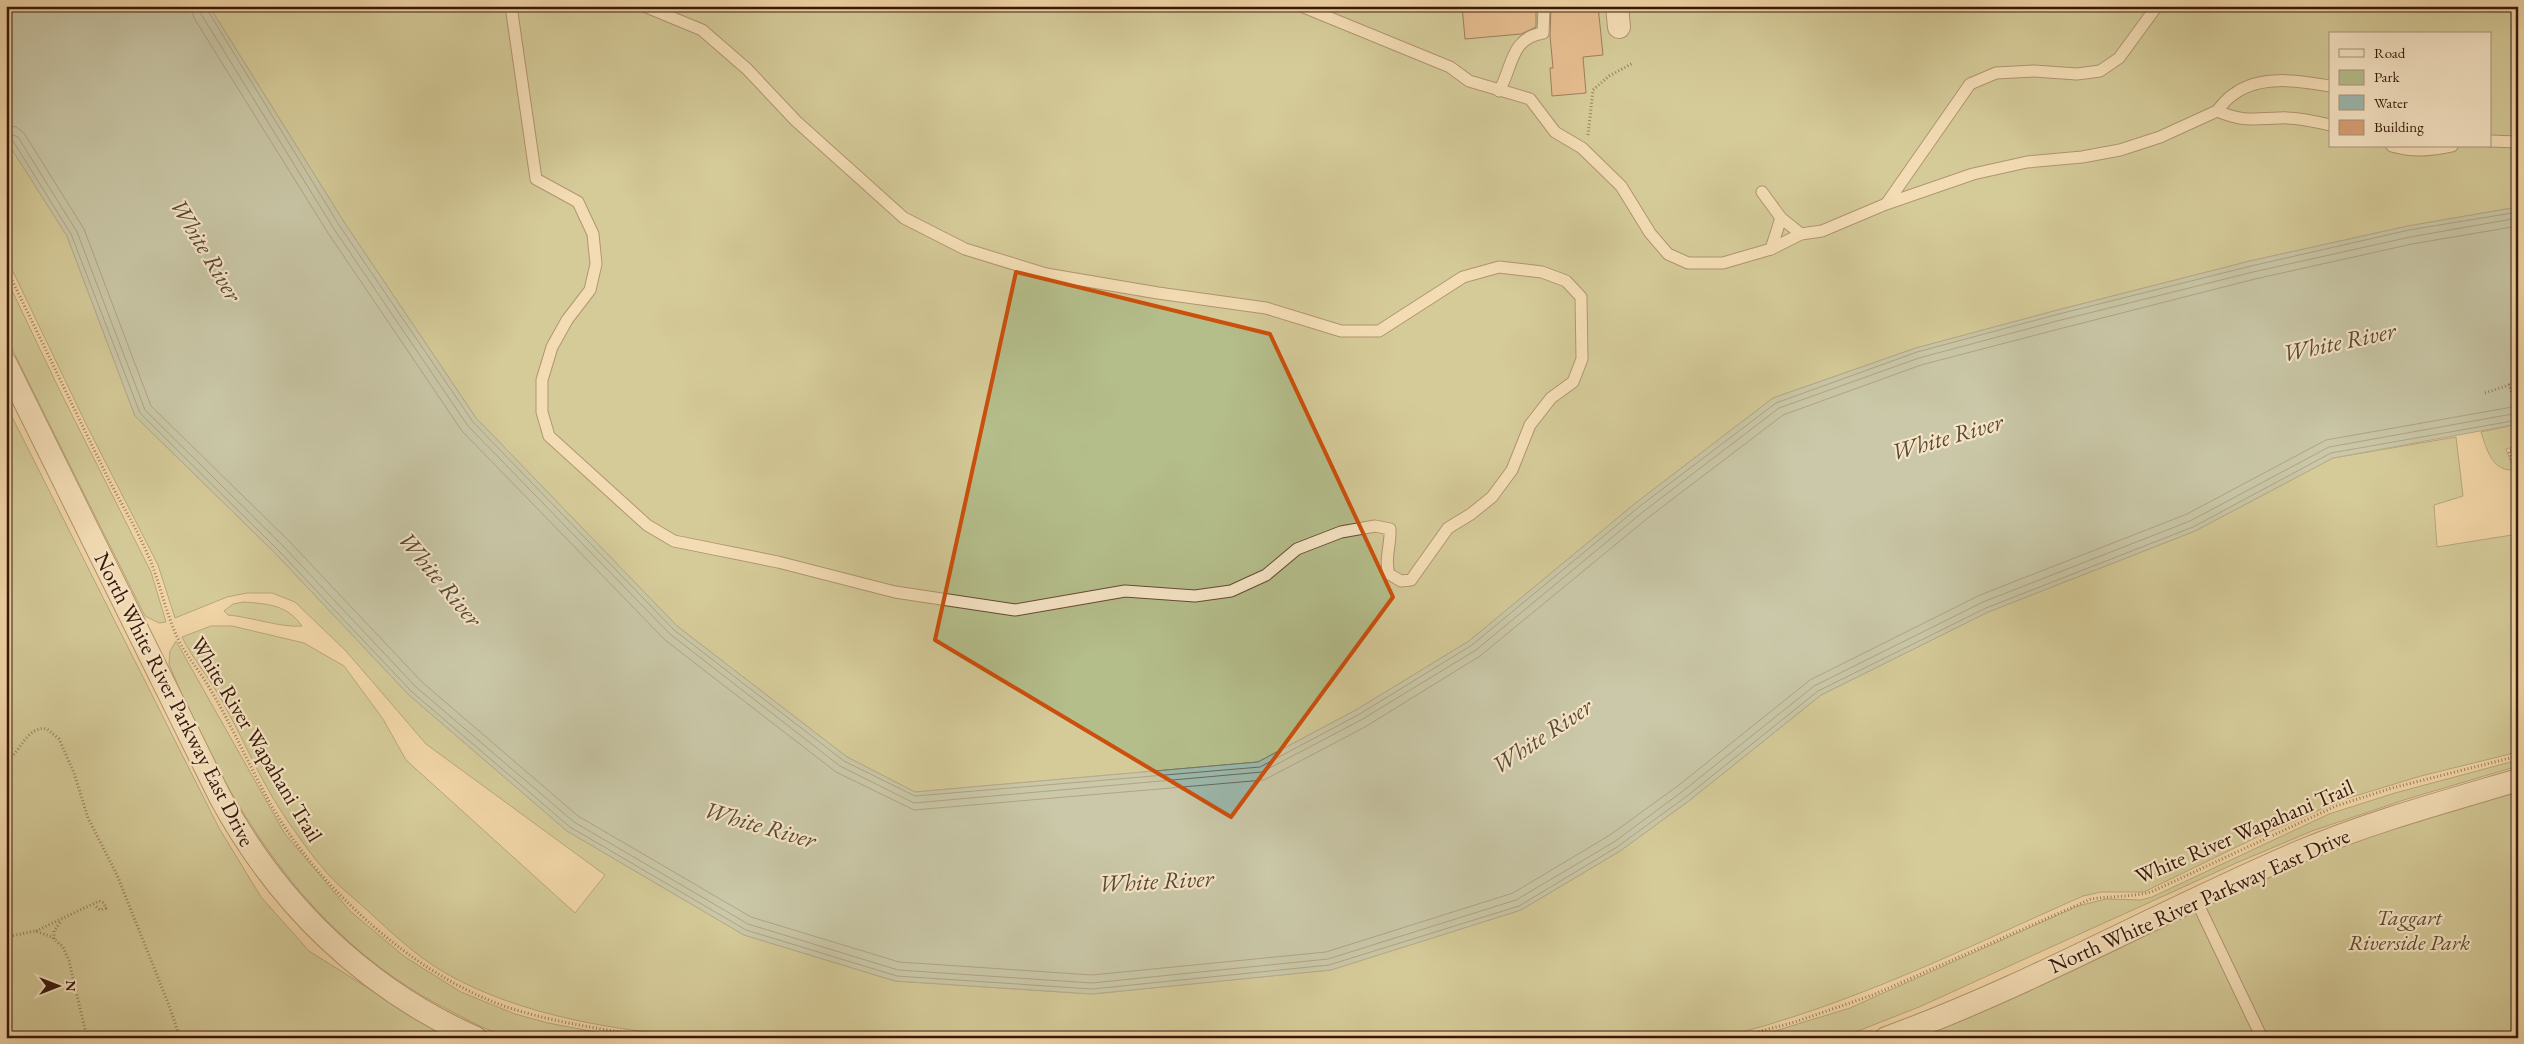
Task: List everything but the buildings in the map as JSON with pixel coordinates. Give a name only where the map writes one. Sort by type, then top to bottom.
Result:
[{"type":"street","name":"North White River Parkway East Drive","points":[[6,364],[220,796],[233,821],[271,878],[322,936],[354,964],[409,1003],[476,1038]]},
{"type":"street","name":"North White River Parkway East Drive","points":[[1886,1038],[1969,1004],[2284,859],[2358,829],[2518,780]]},
{"type":"lane","points":[[511,6],[536,179],[578,202],[593,234],[596,264],[590,290],[567,320],[552,347],[542,380],[542,412],[550,436],[574,460],[647,525],[674,541],[778,562],[895,592],[1016,610],[1125,590],[1195,596],[1231,591],[1266,574],[1297,550],[1341,532],[1375,526],[1390,529],[1391,542],[1386,563],[1389,574],[1401,581],[1411,580],[1448,528],[1471,514],[1492,497],[1512,470],[1530,425],[1550,398],[1573,382],[1582,360],[1581,297],[1566,281],[1542,272],[1500,267],[1490,269],[1463,277],[1379,331],[1341,331],[1266,308],[1158,293],[1046,274],[965,249],[904,218],[796,121],[748,69],[702,30],[644,6]]},
{"type":"lane","points":[[1301,6],[1450,67],[1469,81],[1530,99],[1555,132],[1582,148],[1621,186],[1650,233],[1668,254],[1688,263],[1723,262],[1771,249],[1801,234],[1822,231],[1886,204],[1973,174],[2027,162],[2082,157],[2120,150],[2160,137],[2217,111],[2233,94],[2268,81],[2329,86]]},
{"type":"lane","points":[[1499,91],[1515,50],[1530,35],[1543,33],[1544,6]]},
{"type":"lane","points":[[1886,204],[1914,167],[1941,122],[1970,84],[1996,73],[2034,71],[2077,74],[2100,71],[2119,58],[2157,6]]},
{"type":"lane","points":[[2217,111],[2249,121],[2280,118],[2311,120],[2329,125]]},
{"type":"lane","points":[[2492,141],[2518,142]]},
{"type":"lane","points":[[2398,148],[2407,151],[2434,151],[2445,148]]},
{"type":"lane","points":[[1762,192],[1781,218],[1801,234]]},
{"type":"lane","points":[[1771,249],[1781,218]]},
{"type":"lane","points":[[2196,900],[2262,1038]]},
{"type":"path","points":[[1582,148],[1587,136],[1593,90],[1609,76],[1633,63]]},
{"type":"path","name":"White River Wapahani Trail","points":[[6,268],[76,413],[147,552],[176,636],[185,653],[210,688],[270,804],[291,836],[319,872],[353,907],[394,942],[439,974],[471,992],[521,1012],[579,1025],[660,1038]]},
{"type":"path","points":[[2485,393],[2509,385],[2518,411]]},
{"type":"path","points":[[2518,448],[2509,451],[2513,463],[2518,461]]},
{"type":"path","points":[[6,762],[12,758],[34,730],[47,729],[59,739],[74,773],[88,818],[117,875],[137,923],[180,1038]]},
{"type":"path","name":"White River Wapahani Trail","points":[[1735,1038],[1795,1022],[1873,995],[2090,899],[2114,895],[2135,896],[2151,892],[2336,806],[2392,788],[2518,756]]},
{"type":"path","points":[[6,938],[35,931],[94,905]]},
{"type":"path","points":[[55,940],[54,931],[64,918]]},
{"type":"path","points":[[35,931],[55,940],[63,947],[70,962],[87,1038]]},
{"type":"highlighted area","points":[[1016,272],[1270,334],[1393,597],[1231,817],[935,640]]},
{"type":"green space","points":[[209,6],[2518,6],[2518,207],[2408,226],[2250,261],[2054,311],[1916,348],[1773,398],[1637,502],[1469,641],[1356,710],[1258,762],[915,792],[847,757],[677,626],[476,418],[344,222]]},
{"type":"green space","points":[[6,140],[67,236],[135,416],[276,554],[409,695],[567,831],[744,935],[895,981],[1092,994],[1330,970],[1521,910],[1620,851],[1690,800],[1821,695],[1988,612],[2195,531],[2333,458],[2456,437],[2463,496],[2434,505],[2437,547],[2518,534],[2518,752],[2421,776],[2345,799],[2255,838],[2144,892],[2101,892],[2083,896],[1949,956],[1860,993],[1767,1025],[1719,1038],[706,1038],[640,1031],[573,1020],[508,1001],[477,989],[447,974],[425,960],[395,936],[331,877],[309,851],[283,814],[266,786],[230,715],[182,637],[211,626],[232,626],[304,643],[344,666],[383,719],[406,760],[575,913],[605,875],[426,744],[346,651],[295,602],[272,593],[247,593],[227,597],[175,618],[158,565],[88,428],[6,257]]},
{"type":"green space","points":[[6,278],[59,389],[151,572],[166,622],[159,623],[145,616],[6,337]]},
{"type":"green space","points":[[6,405],[219,828],[261,897],[309,951],[424,1023],[452,1038],[6,1038]]},
{"type":"green space","points":[[2518,424],[2518,446],[2506,449],[2512,465],[2518,464],[2518,469],[2509,470],[2497,465],[2492,459],[2481,432]]},
{"type":"green space","points":[[244,602],[277,607],[290,614],[302,626],[285,625],[228,615],[224,611],[233,604]]},
{"type":"green space","points":[[176,641],[285,834],[350,911],[405,957],[461,992],[515,1014],[548,1023],[628,1038],[519,1038],[498,1033],[479,1026],[445,1008],[396,979],[351,944],[312,905],[277,862],[245,816],[217,767],[169,664],[170,651]]},
{"type":"green space","points":[[2518,760],[2518,766],[2407,799],[2312,831],[2234,864],[1919,1007],[1858,1031],[1838,1038],[1752,1038],[1850,1008],[2078,906],[2106,899],[2141,900],[2152,897],[2329,814],[2395,793]]},
{"type":"green space","name":"Taggart Riverside Park","points":[[2518,785],[2518,1038],[1876,1038],[2402,815]]},
{"type":"water","name":"White River","points":[[6,6],[209,6],[344,222],[476,418],[677,626],[847,757],[915,792],[1258,762],[1356,710],[1469,641],[1637,502],[1773,398],[1916,348],[2250,261],[2408,226],[2518,207],[2518,424],[2333,458],[2195,531],[1988,612],[1821,695],[1690,800],[1620,851],[1521,910],[1331,970],[1092,994],[895,981],[744,935],[567,831],[409,695],[276,554],[135,416],[67,236],[6,140]]}]
